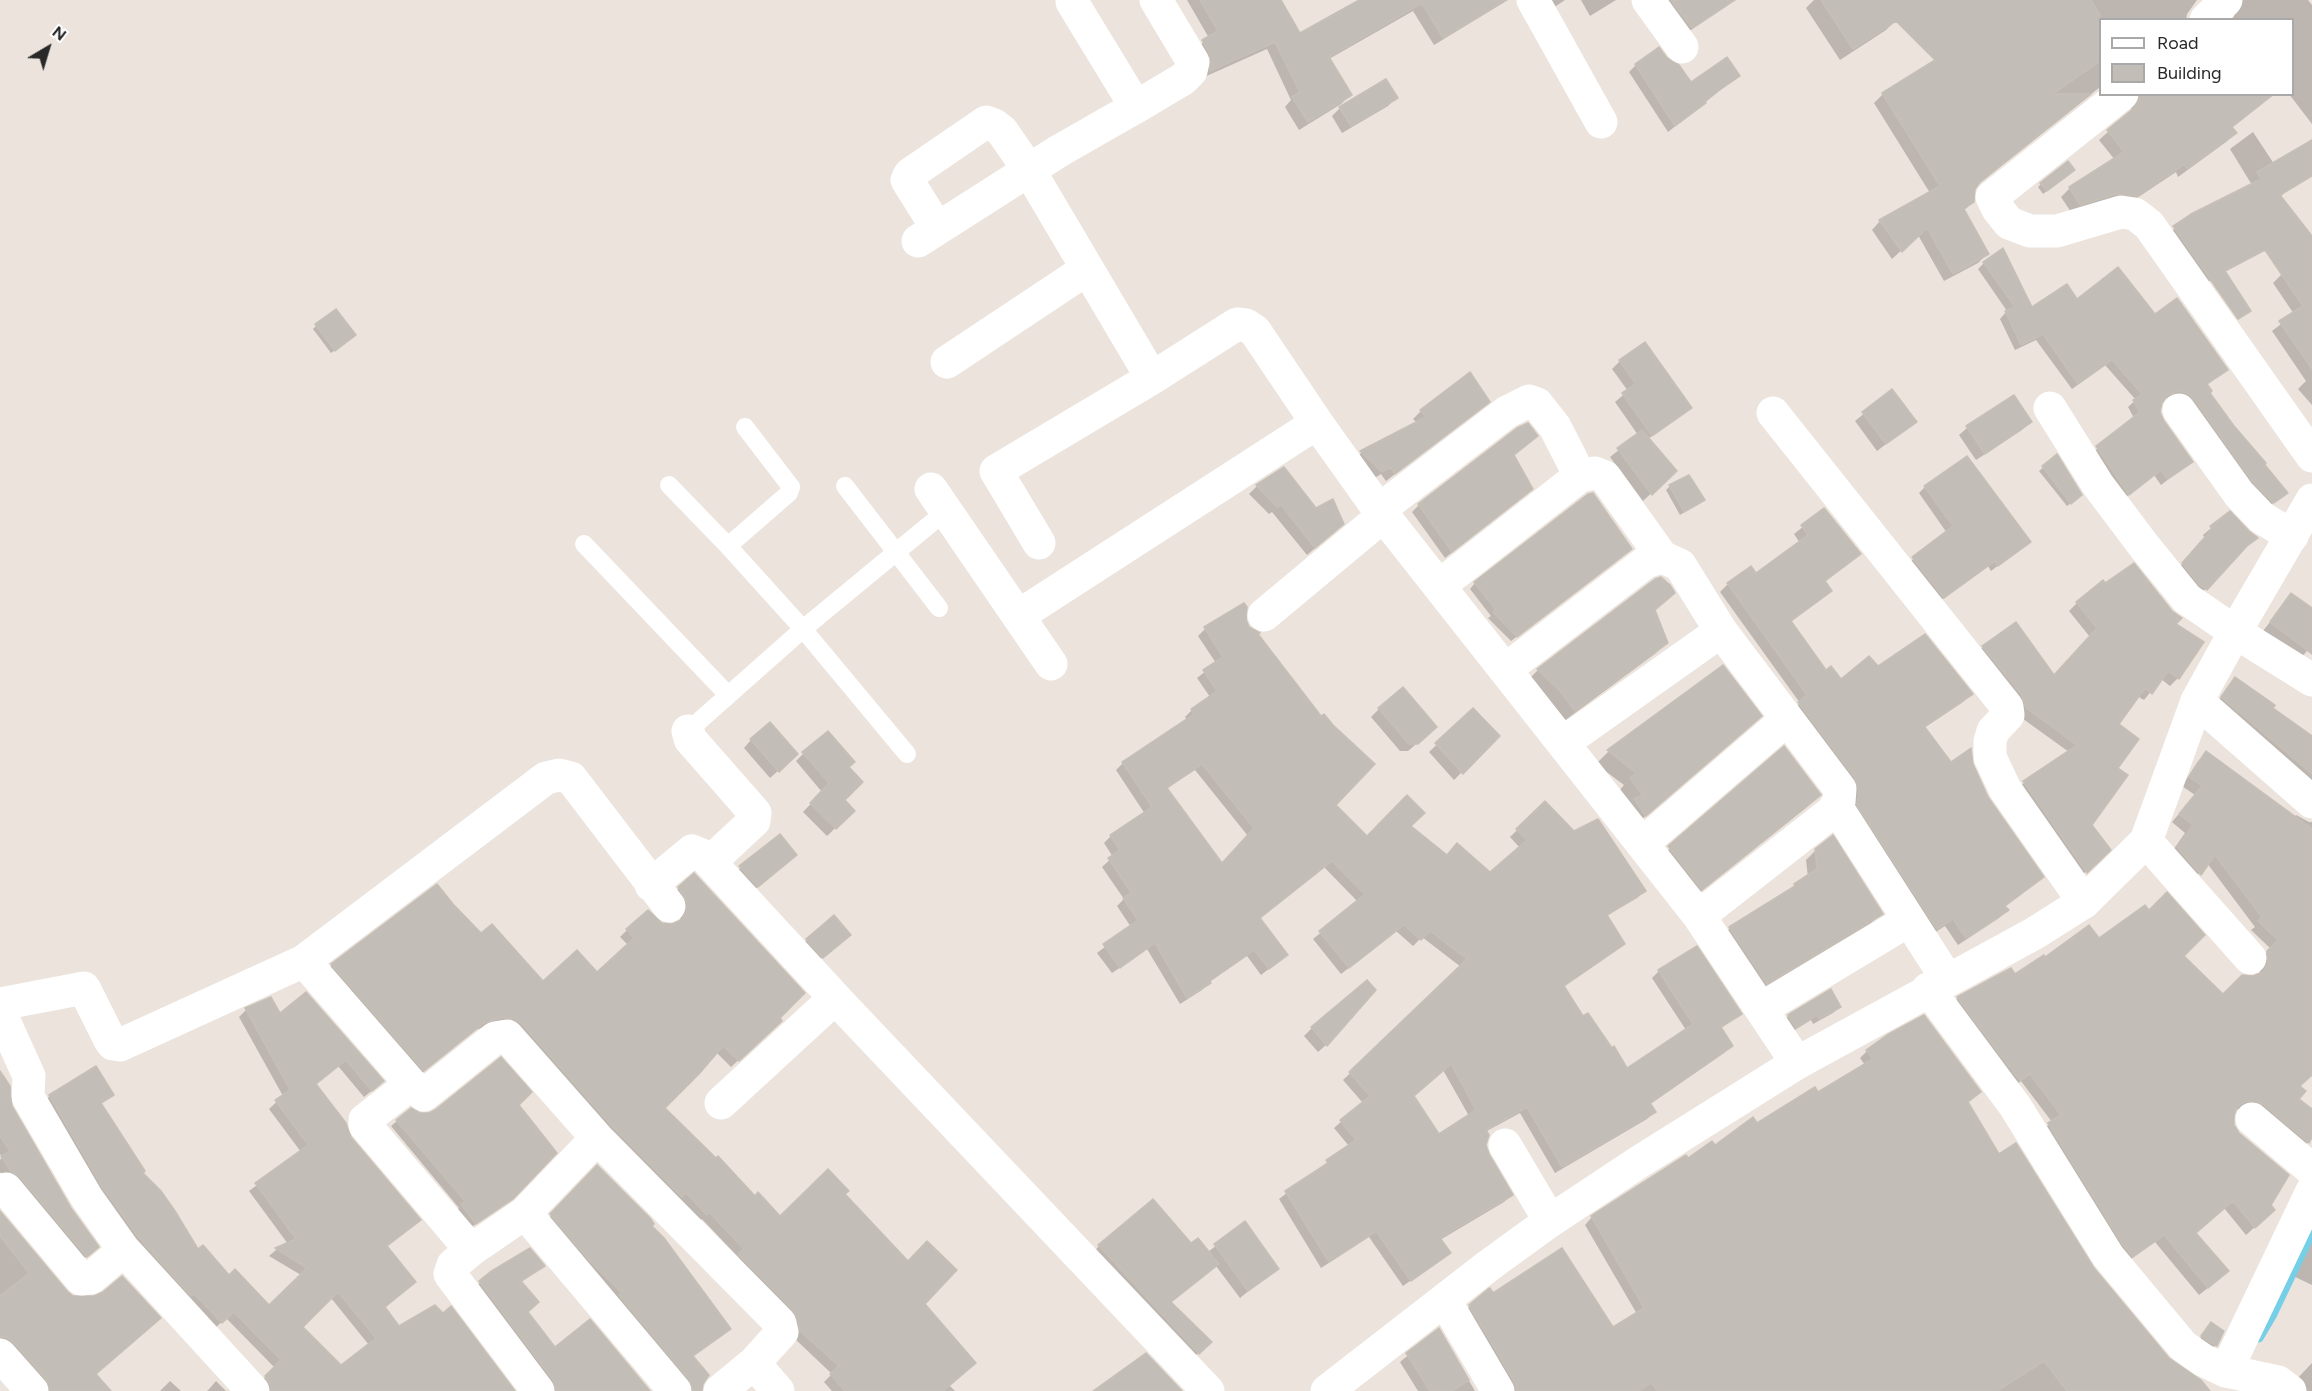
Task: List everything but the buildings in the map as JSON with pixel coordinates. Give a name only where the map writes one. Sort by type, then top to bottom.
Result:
[{"type":"street","points":[[1152,378],[1029,170],[1002,131],[986,122],[910,174],[907,180],[928,234],[1029,170],[1183,80],[1191,71],[1193,62],[1156,0]]},
{"type":"street","points":[[1533,0],[1601,122]]},
{"type":"street","points":[[1648,0],[1682,47]]},
{"type":"street","points":[[2208,18],[2226,0]]},
{"type":"street","points":[[1072,3],[1136,107]]},
{"type":"street","points":[[2119,96],[1992,197],[1998,209],[2009,223],[2030,231],[2057,231],[2121,212],[2135,214],[2149,225],[2312,456]]},
{"type":"street","points":[[947,362],[1088,269]]},
{"type":"street","points":[[1039,543],[996,471],[1152,378],[1237,324],[1246,325],[1255,331],[1317,423],[1382,512],[1699,916],[1797,1063]]},
{"type":"street","points":[[1264,615],[1382,512],[1507,412],[1529,400],[1537,404],[1555,427],[1580,476]]},
{"type":"street","points":[[2049,408],[2098,485],[2187,599],[2312,680]]},
{"type":"street","points":[[2179,410],[2239,494],[2262,518],[2292,536]]},
{"type":"street","points":[[1773,413],[2007,707],[2008,715],[1993,732],[1990,741],[1990,757],[2005,789],[2084,902]]},
{"type":"street","points":[[1018,616],[1317,423]]},
{"type":"street","points":[[1439,586],[1580,476],[1595,473],[1605,477],[1662,557],[1680,565],[1721,631],[1840,789],[1839,802],[1832,812],[1699,916]]},
{"type":"street","points":[[939,500],[1051,664]]},
{"type":"street","points":[[1327,1391],[1550,1221],[1797,1063],[2035,933],[2084,902],[2146,841],[2197,702],[2312,501]]},
{"type":"street","points":[[1505,670],[1646,562],[1662,557]]},
{"type":"street","points":[[1563,743],[1721,631]]},
{"type":"street","points":[[2197,702],[2312,802]]},
{"type":"street","points":[[1642,844],[1787,719]]},
{"type":"street","points":[[688,731],[690,739],[755,813],[754,821],[710,862]]},
{"type":"street","points":[[0,1004],[84,988],[110,1040],[113,1044],[120,1045],[304,960],[546,778],[559,775],[571,778],[660,895],[692,851],[704,856],[835,998],[1208,1391]]},
{"type":"street","points":[[1836,807],[1909,920],[1938,984],[2108,1256],[2183,1346],[2203,1360],[2239,1374],[2278,1382],[2290,1391]]},
{"type":"street","points":[[2146,841],[2250,958]]},
{"type":"street","points":[[1761,1009],[1909,920]]},
{"type":"street","points":[[304,960],[420,1092],[428,1094],[495,1038],[507,1036],[597,1138],[780,1323],[782,1332],[754,1363],[720,1391]]},
{"type":"street","points":[[721,1103],[835,998]]},
{"type":"street","points":[[0,1012],[29,1076],[28,1097],[87,1198],[124,1250],[253,1391]]},
{"type":"street","points":[[411,1084],[365,1120],[365,1125],[471,1250]]},
{"type":"street","points":[[2252,1119],[2312,1170]]},
{"type":"street","points":[[538,1391],[450,1274],[453,1265],[471,1250],[525,1213],[597,1138]]},
{"type":"street","points":[[1505,1145],[1550,1221]]},
{"type":"street","points":[[6,1189],[81,1279],[91,1278],[124,1250]]},
{"type":"street","points":[[2239,1374],[2312,1191]]},
{"type":"street","points":[[525,1213],[675,1391]]},
{"type":"street","points":[[1445,1301],[1498,1391]]},
{"type":"street","points":[[0,1355],[32,1391]]},
{"type":"street","points":[[754,1363],[778,1391]]},
{"type":"lane","points":[[728,546],[789,494],[791,487],[744,427]]},
{"type":"lane","points":[[669,484],[802,629],[907,754]]},
{"type":"lane","points":[[845,486],[939,608]]},
{"type":"lane","points":[[688,731],[802,629],[896,551],[939,500]]},
{"type":"lane","points":[[584,544],[728,695]]},
{"type":"waterway","points":[[2259,1338],[2312,1232]]}]
